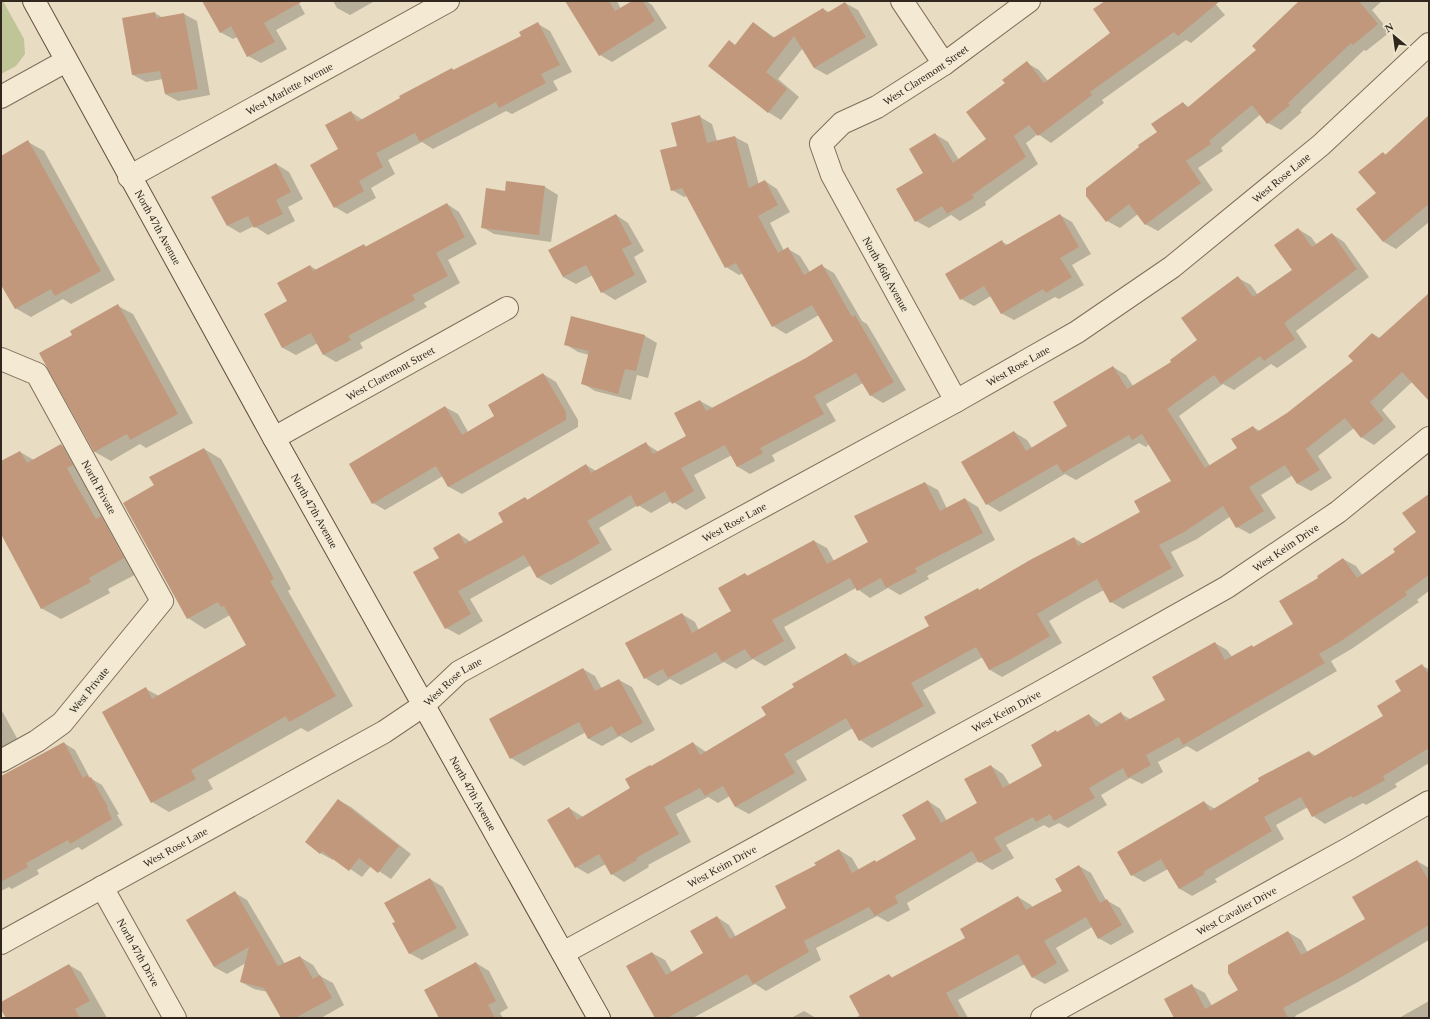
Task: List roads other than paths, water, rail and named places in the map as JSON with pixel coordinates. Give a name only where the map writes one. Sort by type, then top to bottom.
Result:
[{"type":"street","name":"North 47th Avenue","points":[[34,1],[129,177],[599,1018]]},
{"type":"street","name":"West Marlette Avenue","points":[[129,177],[448,1]]},
{"type":"street","points":[[902,1],[944,64]]},
{"type":"street","name":"West Claremont Street","points":[[821,144],[842,123],[877,107],[944,64],[1029,1]]},
{"type":"street","name":"West Rose Lane","points":[[1,943],[384,732],[424,705],[459,672],[956,401],[1077,332],[1172,267],[1321,145],[1429,44]]},
{"type":"street","points":[[1,97],[66,61]]},
{"type":"street","name":"North 46th Avenue","points":[[821,144],[832,175],[956,401]]},
{"type":"street","name":"West Claremont Street","points":[[274,438],[507,308]]},
{"type":"street","name":"North Private","points":[[1,359],[37,374],[162,601]]},
{"type":"street","name":"West Keim Drive","points":[[563,953],[1044,690],[1227,587],[1338,512],[1429,438]]},
{"type":"street","name":"West Private","points":[[1,761],[37,741],[62,723],[162,601]]},
{"type":"street","name":"West Cavalier Drive","points":[[1042,1018],[1348,849],[1429,802]]},
{"type":"street","name":"North 47th Drive","points":[[102,887],[175,1018]]}]
